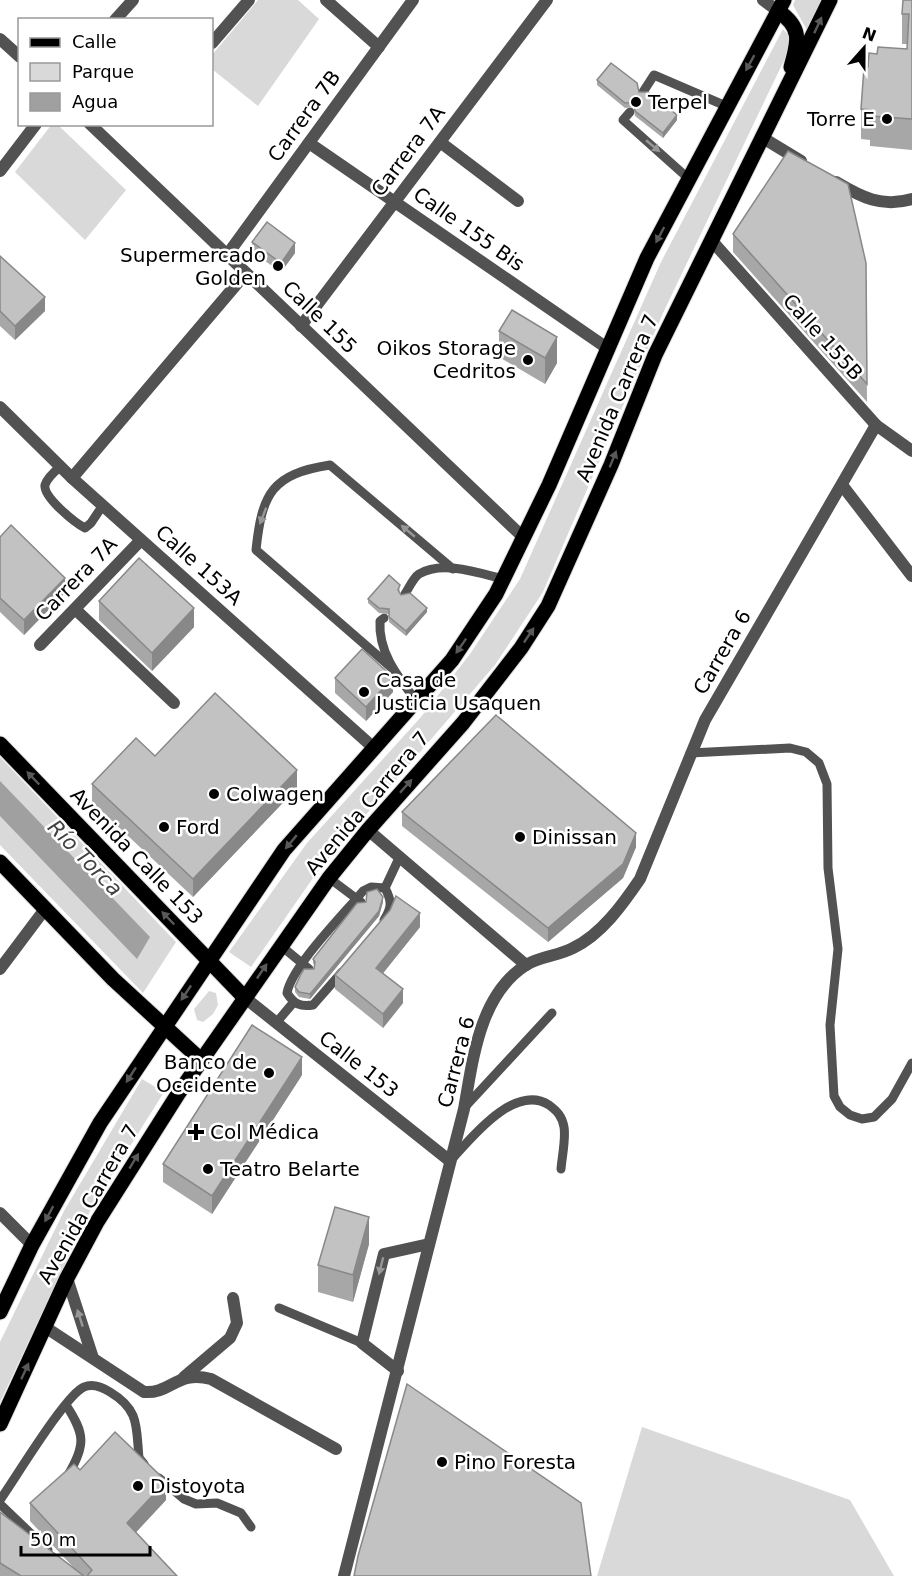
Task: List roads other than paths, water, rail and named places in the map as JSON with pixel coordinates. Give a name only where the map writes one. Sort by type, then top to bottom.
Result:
[{"type":"main road","name":"Avenida Carrera 7","points":[[0,1424],[67,1278],[146,1141],[280,945],[329,878],[368,830],[463,723],[521,648],[548,606],[611,465],[655,355],[830,0]]},
{"type":"main road","name":"Avenida Carrera 7","points":[[0,1312],[32,1245],[100,1123],[208,960],[285,850],[452,660],[503,579],[524,538],[647,258],[781,6]]},
{"type":"main road","points":[[777,110],[797,42],[796,30],[781,6]]},
{"type":"main road","name":"Avenida Calle 153","points":[[0,744],[244,997]]},
{"type":"main road","points":[[0,862],[113,980],[201,1060]]},
{"type":"street","points":[[117,18],[133,0]]},
{"type":"street","points":[[213,42],[249,0]]},
{"type":"street","points":[[326,0],[379,47]]},
{"type":"street","name":"Carrera 7B","points":[[227,255],[413,0]]},
{"type":"street","name":"Carrera 7A","points":[[301,326],[547,0]]},
{"type":"street","points":[[763,0],[781,6]]},
{"type":"street","points":[[0,39],[18,55]]},
{"type":"street","points":[[0,171],[34,126]]},
{"type":"street","name":"Calle 155","points":[[92,126],[524,538]]},
{"type":"street","points":[[763,138],[865,199],[902,202],[912,199]]},
{"type":"street","points":[[440,142],[518,201]]},
{"type":"street","name":"Calle 155 Bis","points":[[309,143],[607,348]]},
{"type":"street","name":"Calle 155B","points":[[712,241],[876,425],[912,451]]},
{"type":"street","points":[[72,477],[246,273]]},
{"type":"street","name":"Calle 153A","points":[[0,407],[103,506],[375,749]]},
{"type":"street","name":"Carrera 6","points":[[344,1576],[464,1109],[482,1028],[497,993],[526,965],[545,955],[573,949],[593,935],[625,902],[640,879],[705,720],[876,425]]},
{"type":"street","points":[[842,485],[912,576]]},
{"type":"street","name":"Carrera 7A","points":[[40,645],[141,540]]},
{"type":"street","points":[[75,609],[174,703]]},
{"type":"street","points":[[368,830],[526,965]]},
{"type":"street","points":[[0,969],[45,909]]},
{"type":"street","name":"Calle 153","points":[[244,997],[450,1161]]},
{"type":"street","points":[[0,1213],[32,1245]]},
{"type":"street","points":[[398,1371],[362,1343],[384,1254],[429,1244]]},
{"type":"street","points":[[67,1278],[93,1358]]},
{"type":"street","points":[[45,1327],[144,1392],[154,1393],[184,1377],[230,1338],[237,1323],[233,1298]]},
{"type":"street","points":[[184,1377],[198,1376],[211,1379],[336,1449]]},
{"type":"lane","points":[[642,92],[654,75],[726,106]]},
{"type":"lane","points":[[630,112],[623,120],[689,179]]},
{"type":"lane","points":[[417,702],[393,669],[256,550],[259,525],[274,486],[301,469],[330,465],[453,569]]},
{"type":"lane","points":[[61,466],[46,483],[45,489],[50,499],[85,528],[91,524],[103,506]]},
{"type":"lane","points":[[405,594],[417,575],[432,570],[453,569],[503,579]]},
{"type":"lane","points":[[384,618],[380,621],[379,636],[393,669]]},
{"type":"lane","points":[[690,753],[789,748],[806,753],[819,762],[827,784],[828,868],[838,949],[830,1024],[834,1096],[840,1107],[850,1115],[862,1119],[874,1116],[892,1099],[912,1063]]},
{"type":"lane","points":[[385,888],[400,856]]},
{"type":"lane","points":[[329,878],[359,901]]},
{"type":"lane","points":[[351,961],[328,984],[313,1005],[304,1007],[293,1003],[287,993],[289,983],[306,966],[371,887],[385,888]]},
{"type":"lane","points":[[378,928],[382,918],[391,910],[391,900],[385,888]]},
{"type":"lane","points":[[280,945],[306,966]]},
{"type":"lane","points":[[276,1023],[293,1003]]},
{"type":"lane","points":[[464,1109],[552,1013]]},
{"type":"lane","points":[[450,1161],[483,1126],[503,1110],[522,1101],[541,1100],[558,1111],[564,1128],[561,1168]]},
{"type":"lane","points":[[279,1308],[362,1343]]},
{"type":"lane","points":[[59,1561],[0,1502],[66,1405],[82,1387],[91,1385],[115,1395],[129,1406],[136,1419],[139,1458],[145,1465],[184,1499],[196,1504],[217,1503],[242,1513],[251,1527]]},
{"type":"lane","points":[[59,1485],[79,1457],[83,1436],[66,1405]]},
{"type":"water","points":[[0,781],[150,937],[137,959],[0,816]]},
{"type":"place","name":"Terpel","points":[[636,102]]},
{"type":"place","name":"Torre E","points":[[887,119]]},
{"type":"place","name":"Supermercado Golden","points":[[278,266]]},
{"type":"place","name":"Oikos Storage Cedritos","points":[[528,360]]},
{"type":"place","name":"Casa de Justicia Usaquen","points":[[364,692]]},
{"type":"place","name":"Colwagen","points":[[214,794]]},
{"type":"place","name":"Ford","points":[[164,827]]},
{"type":"place","name":"Dinissan","points":[[520,837]]},
{"type":"place","name":"Banco de Occidente","points":[[269,1073]]},
{"type":"place","name":"Col Médica","points":[[196,1132]]},
{"type":"place","name":"Teatro Belarte","points":[[208,1169]]},
{"type":"place","name":"Pino Foresta","points":[[442,1462]]},
{"type":"place","name":"Distoyota","points":[[138,1486]]},
{"type":"water label","name":"Río Torca","points":[[85,858]]}]
